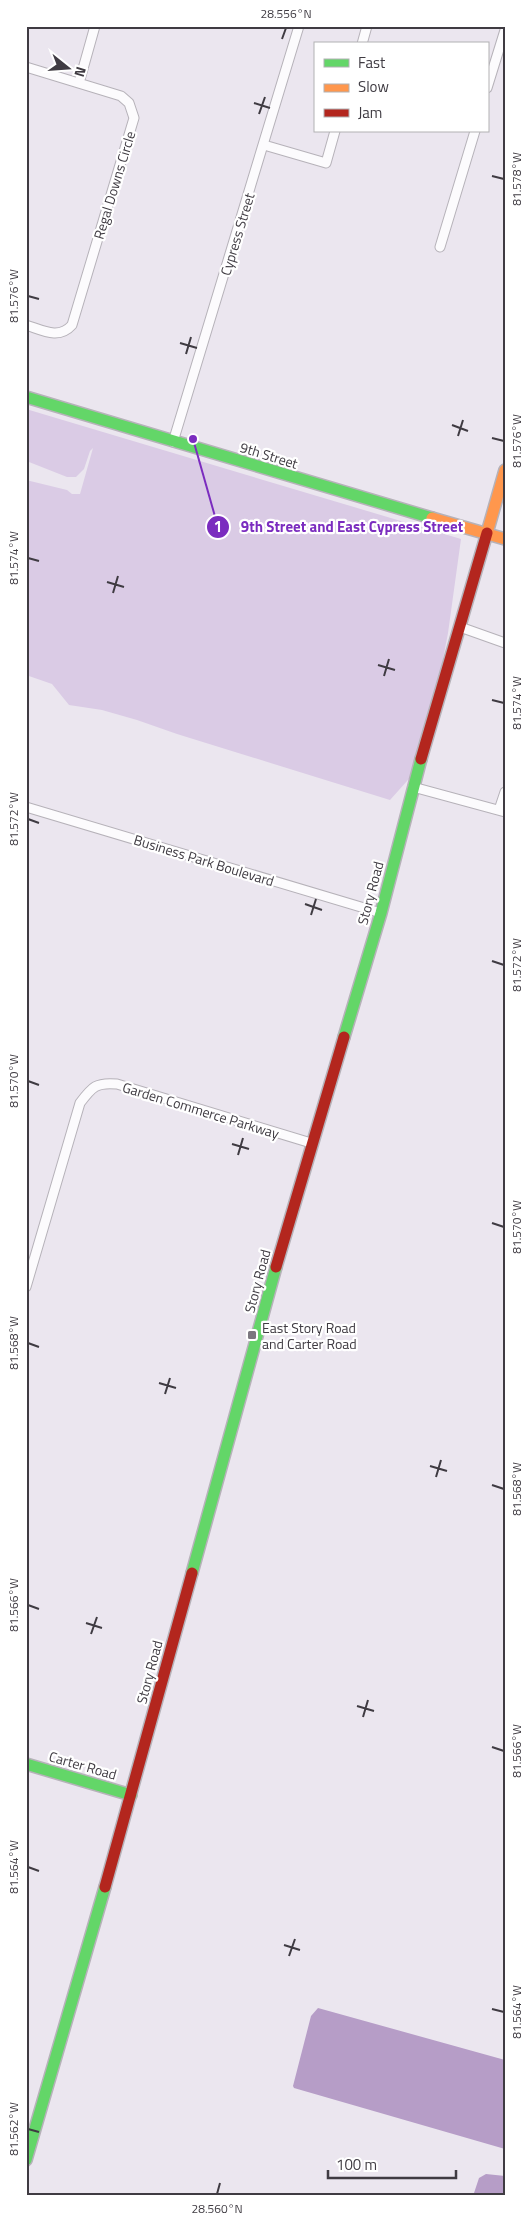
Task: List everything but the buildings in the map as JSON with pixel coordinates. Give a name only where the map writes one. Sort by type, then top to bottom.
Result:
[{"type":"street","points":[[79,83],[95,26]]},
{"type":"street","name":"Cypress Street","points":[[173,442],[299,26]]},
{"type":"street","points":[[363,42],[367,26]]},
{"type":"street","points":[[488,85],[505,30]]},
{"type":"street","name":"Regal Downs Circle","points":[[26,68],[121,96],[129,103],[134,118],[72,325],[67,331],[55,334],[26,325]]},
{"type":"street","points":[[264,145],[326,163],[335,132]]},
{"type":"street","points":[[440,247],[474,132]]},
{"type":"street","name":"9th Street","points":[[26,397],[505,539]]},
{"type":"street","name":"Story Road","points":[[26,2160],[131,1795],[311,1143],[381,913],[414,786],[505,470]]},
{"type":"street","points":[[460,627],[505,643]]},
{"type":"street","points":[[414,786],[502,811],[505,792]]},
{"type":"street","name":"Business Park Boulevard","points":[[26,807],[381,913]]},
{"type":"street","name":"Garden Commerce Parkway","points":[[26,1287],[80,1103],[91,1089],[102,1083],[117,1084],[311,1143]]},
{"type":"street","name":"Carter Road","points":[[26,1764],[131,1795]]},
{"type":"shaded area","points":[[26,409],[461,539],[448,633],[439,680],[416,771],[390,800],[137,720],[102,710],[69,705],[52,684],[26,675],[26,480],[67,490],[72,494],[80,494],[93,448],[90,451],[84,469],[76,477],[67,477],[29,462],[26,463]]},
{"type":"shaded area","points":[[318,2008],[505,2060],[505,2149],[294,2088],[311,2016]]},
{"type":"shaded area","points":[[486,2174],[505,2176],[505,2196],[473,2196],[479,2178]]},
{"type":"traffic: fast","points":[[26,397],[432,518]]},
{"type":"traffic: fast","points":[[344,1037],[381,913],[421,759]]},
{"type":"traffic: fast","points":[[192,1573],[276,1267]]},
{"type":"traffic: fast","points":[[26,1764],[131,1795]]},
{"type":"traffic: fast","points":[[26,2160],[105,1887]]},
{"type":"traffic: slow","points":[[487,533],[505,470]]},
{"type":"traffic: slow","points":[[432,518],[505,539]]},
{"type":"traffic: jam","points":[[421,759],[487,533]]},
{"type":"traffic: jam","points":[[276,1267],[344,1037]]},
{"type":"traffic: jam","points":[[105,1887],[192,1573]]},
{"type":"place","name":"9th Street and East Cypress Street","points":[[193,439]]},
{"type":"place","name":"East Story Road and Carter Road","points":[[252,1335]]}]
